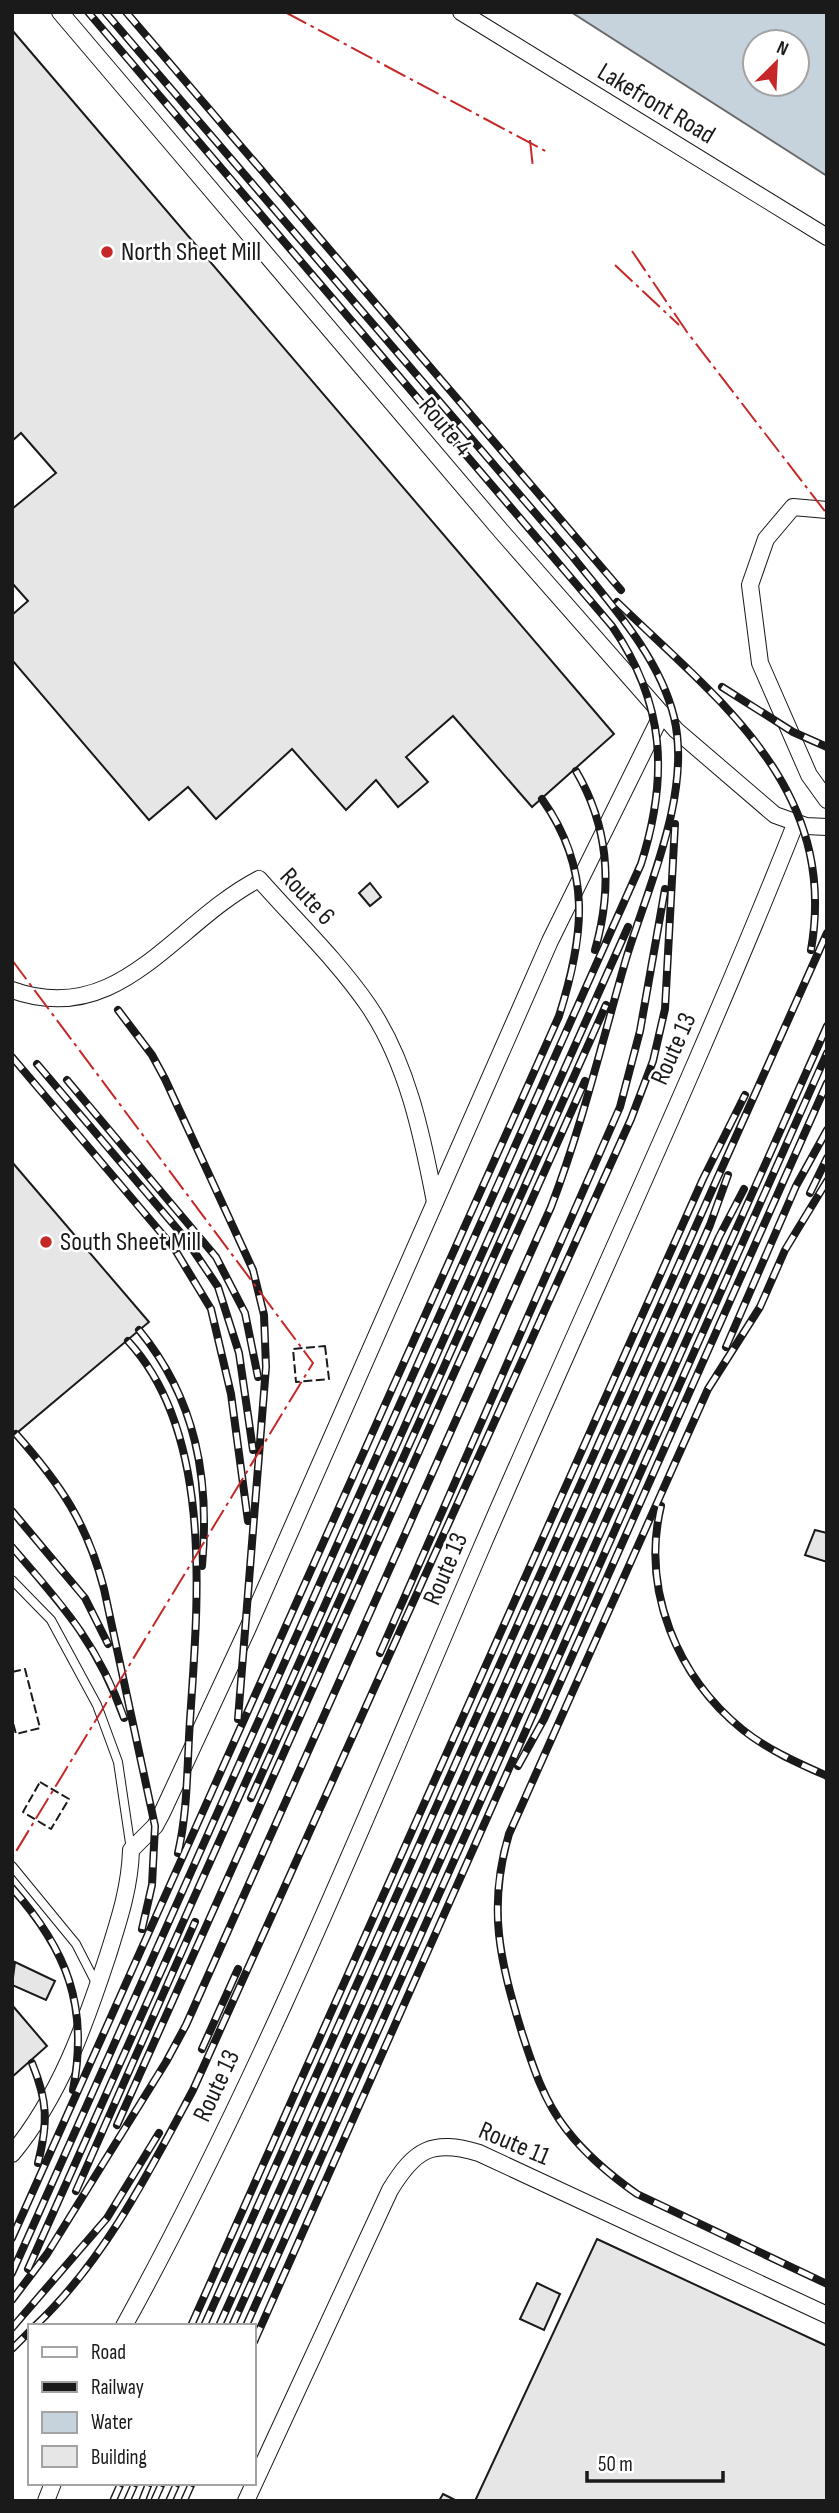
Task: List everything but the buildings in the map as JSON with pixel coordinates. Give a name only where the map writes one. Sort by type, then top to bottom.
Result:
[{"type":"street","name":"Route 4","points":[[60,12],[502,532],[676,730],[775,815],[827,827]]},
{"type":"street","name":"Lakefront Road","points":[[461,12],[827,237]]},
{"type":"street","points":[[827,510],[793,507],[766,539],[750,585],[760,663],[809,775],[827,800]]},
{"type":"street","points":[[12,2154],[59,2080],[78,2042],[124,1905],[131,1873],[131,1850],[155,1826],[167,1802],[572,893],[662,714]]},
{"type":"street","name":"Route 13","points":[[125,2324],[198,2189],[280,2011],[749,941],[796,822]]},
{"type":"street","name":"Route 6","points":[[12,990],[34,997],[61,999],[99,993],[116,986],[196,921],[259,879],[348,979],[383,1031],[409,1092],[435,1202]]},
{"type":"street","name":"Route 11","points":[[256,2479],[390,2190],[413,2158],[430,2147],[448,2146],[479,2153],[827,2315]]},
{"type":"street","name":"Route 11","points":[[246,2501],[253,2485]]},
{"type":"lane","points":[[12,1580],[51,1620],[97,1705],[117,1762],[131,1850]]},
{"type":"lane","points":[[12,1866],[76,1944],[98,1988]]},
{"type":"water","points":[[571,12],[827,12],[827,176]]},
{"type":"railway","points":[[12,2273],[641,864],[656,801],[658,770],[657,741],[643,683],[612,626],[88,12]]},
{"type":"railway","points":[[12,2300],[47,2254],[166,2062],[186,2025],[551,1207],[582,1115],[626,959],[656,871],[673,808],[677,777],[678,746],[674,717],[667,695],[645,652],[618,613],[573,557],[105,12]]},
{"type":"railway","points":[[126,12],[621,590]]},
{"type":"railway","points":[[617,602],[730,712],[762,752],[789,794],[807,841],[815,892],[811,950]]},
{"type":"railway","points":[[722,687],[793,732],[827,747]]},
{"type":"railway","points":[[576,771],[595,814],[605,858],[604,903],[595,950]]},
{"type":"railway","points":[[12,2238],[559,1016],[574,959],[579,905],[570,852],[542,799]]},
{"type":"railway","points":[[37,2324],[60,2301],[104,2244],[142,2184],[193,2090],[631,1119],[653,1061],[665,1009],[675,824]]},
{"type":"railway","points":[[380,1653],[620,1107],[640,1031],[665,889]]},
{"type":"railway","points":[[28,2269],[628,927]]},
{"type":"railway","points":[[205,2324],[827,933]]},
{"type":"railway","points":[[251,1798],[606,1005]]},
{"type":"railway","points":[[118,1010],[152,1055],[165,1079],[253,1270],[264,1315],[266,1367],[238,1719]]},
{"type":"railway","points":[[247,2324],[827,1026]]},
{"type":"railway","points":[[256,2338],[827,1053]]},
{"type":"railway","points":[[12,1057],[174,1248],[211,1309],[231,1394],[248,1521]]},
{"type":"railway","points":[[37,1064],[185,1238],[218,1287],[239,1353],[253,1450]]},
{"type":"railway","points":[[67,1080],[216,1257],[245,1313],[258,1377]]},
{"type":"railway","points":[[117,2125],[585,1081]]},
{"type":"railway","points":[[518,1766],[544,1719],[827,1083]]},
{"type":"railway","points":[[192,2324],[703,1179],[745,1095]]},
{"type":"railway","points":[[726,1347],[796,1186],[827,1130]]},
{"type":"railway","points":[[810,1193],[827,1158]]},
{"type":"railway","points":[[220,2324],[710,1225],[728,1175]]},
{"type":"railway","points":[[827,1181],[785,1250],[760,1307],[708,1389],[509,1834],[502,1861],[498,1910],[502,1958],[526,2046],[545,2095],[574,2138],[599,2164],[637,2194],[827,2284]]},
{"type":"railway","points":[[233,2324],[719,1237],[744,1189]]},
{"type":"railway","points":[[139,1330],[174,1384],[195,1441],[204,1502],[202,1566]]},
{"type":"railway","points":[[128,1341],[156,1379],[175,1423],[188,1471],[194,1521],[196,1624],[185,1804],[178,1853]]},
{"type":"railway","points":[[16,1434],[46,1470],[81,1524],[104,1589],[155,1826],[152,1885],[142,1929]]},
{"type":"railway","points":[[661,1506],[656,1538],[656,1569],[670,1630],[683,1658],[720,1709],[743,1730],[773,1750],[827,1776]]},
{"type":"railway","points":[[12,1511],[85,1598],[108,1644]]},
{"type":"railway","points":[[12,1547],[63,1608],[91,1647],[124,1718]]},
{"type":"railway","points":[[12,1888],[47,1934],[69,1981],[78,2032],[73,2090]]},
{"type":"railway","points":[[76,2191],[195,1922]]},
{"type":"railway","points":[[202,2049],[238,1969]]},
{"type":"railway","points":[[32,2063],[41,2089],[45,2113],[44,2136],[38,2163]]},
{"type":"railway","points":[[12,2328],[107,2218],[159,2133]]},
{"type":"railway","points":[[12,2349],[28,2333]]},
{"type":"railway","points":[[113,2501],[120,2485]]},
{"type":"railway","points":[[127,2501],[134,2485]]},
{"type":"railway","points":[[142,2501],[148,2485]]},
{"type":"railway","points":[[154,2501],[161,2485]]},
{"type":"railway","points":[[169,2501],[176,2485]]},
{"type":"railway","points":[[184,2501],[191,2485]]},
{"type":"fence","points":[[325,1346],[329,1379],[296,1382],[293,1349],[325,1346]]},
{"type":"fence","points":[[12,1672],[25,1669],[40,1728],[16,1734],[12,1719]]},
{"type":"fence","points":[[40,1782],[69,1799],[51,1829],[23,1812],[40,1782]]},
{"type":"power","points":[[285,12],[549,153]]},
{"type":"power","points":[[530,140],[533,168]]},
{"type":"power","points":[[632,251],[687,332],[827,514]]},
{"type":"power","points":[[615,265],[679,325]]},
{"type":"power","points":[[12,960],[313,1363],[12,1858]]},
{"type":"place","name":"North Sheet Mill","points":[[107,252]]},
{"type":"place","name":"South Sheet Mill","points":[[46,1242]]}]
